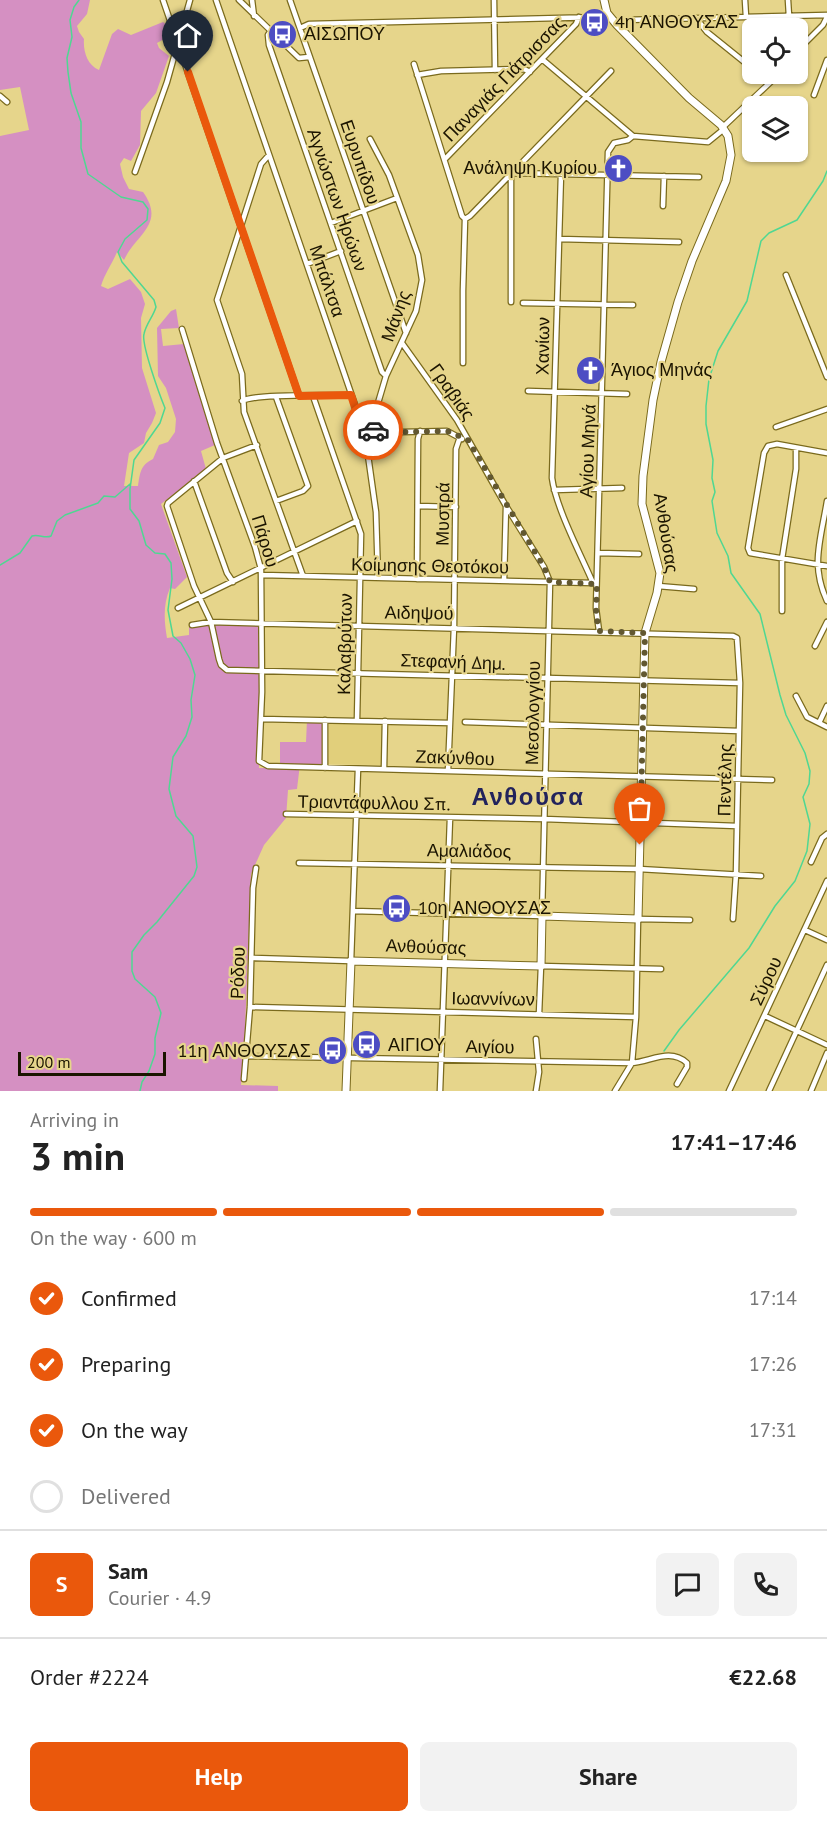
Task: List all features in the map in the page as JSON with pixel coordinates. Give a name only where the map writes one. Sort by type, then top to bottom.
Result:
[{"type":"street","points":[[163,0],[299,396]]},
{"type":"street","points":[[135,172],[154,121],[190,0]]},
{"type":"street","name":"Μπάλτσα","points":[[216,0],[365,434],[376,512],[378,578]]},
{"type":"street","points":[[239,0],[299,58],[309,57]]},
{"type":"street","points":[[252,0],[254,16]]},
{"type":"street","name":"Ευρυπίδου","points":[[290,0],[406,333]]},
{"type":"street","points":[[494,0],[495,70]]},
{"type":"street","points":[[604,0],[608,13],[616,25],[689,98],[723,128]]},
{"type":"street","points":[[745,0],[746,17]]},
{"type":"street","points":[[788,0],[789,16]]},
{"type":"street","points":[[300,28],[309,24],[600,17],[608,13]]},
{"type":"street","points":[[616,25],[624,20],[827,16],[823,25],[808,40]]},
{"type":"street","name":"Παναγιάς Γιάτρισσας","points":[[446,159],[543,60],[576,24],[579,17]]},
{"type":"street","points":[[696,18],[707,32],[742,60]]},
{"type":"street","name":"Αγνώστων Ηρώων","points":[[270,32],[269,45],[382,372],[386,376]]},
{"type":"street","points":[[543,60],[633,136],[708,142],[768,84]]},
{"type":"street","points":[[814,95],[827,60]]},
{"type":"street","points":[[414,64],[446,159],[462,216],[465,219],[463,363]]},
{"type":"street","points":[[417,75],[441,71],[524,69],[530,72]]},
{"type":"street","points":[[465,219],[611,71]]},
{"type":"street","points":[[0,96],[7,102]]},
{"type":"street","name":"Ανθούσας","points":[[638,919],[645,633],[658,586],[658,562],[642,504],[643,480],[650,419],[661,362],[692,261],[728,174],[731,149],[723,128]]},
{"type":"street","name":"Αγίου Μηνά","points":[[599,631],[595,584],[603,393],[608,152],[617,142],[628,140],[633,136]]},
{"type":"street","name":"Μάνης","points":[[370,139],[385,165],[422,269],[418,303],[386,376],[370,430]]},
{"type":"street","points":[[269,155],[261,164],[217,300],[242,374],[242,401],[303,576]]},
{"type":"street","points":[[511,173],[699,177]]},
{"type":"street","points":[[511,173],[511,302]]},
{"type":"street","name":"Χανίων","points":[[561,174],[552,478],[564,515],[595,584]]},
{"type":"street","points":[[663,206],[664,176]]},
{"type":"street","points":[[331,223],[397,198]]},
{"type":"street","points":[[559,239],[679,242]]},
{"type":"street","points":[[307,264],[340,251]]},
{"type":"street","points":[[786,276],[827,377]]},
{"type":"street","points":[[523,303],[633,305]]},
{"type":"street","name":"Πάρου","points":[[182,329],[261,568],[262,670],[259,761],[267,766]]},
{"type":"street","name":"Γραβιάς","points":[[402,343],[457,420],[544,567],[550,582]]},
{"type":"street","points":[[528,392],[627,394]]},
{"type":"street","points":[[242,401],[276,397],[351,395]]},
{"type":"street","name":"Καλαβρύτων","points":[[314,396],[361,534],[357,720]]},
{"type":"street","points":[[276,397],[308,486],[303,491],[276,501]]},
{"type":"street","points":[[776,427],[827,409]]},
{"type":"street","points":[[365,434],[370,430],[447,431],[468,440]]},
{"type":"street","points":[[417,579],[418,439],[420,431]]},
{"type":"street","name":"Μυστρά","points":[[448,771],[454,627],[456,448],[460,437]]},
{"type":"street","points":[[827,453],[777,444],[768,446],[764,453],[748,548],[750,553],[827,566]]},
{"type":"street","points":[[212,622],[199,599],[166,508],[168,503],[223,458],[257,445]]},
{"type":"street","points":[[782,611],[782,559],[796,469],[796,448]]},
{"type":"street","points":[[194,481],[226,573],[233,582]]},
{"type":"street","points":[[554,489],[622,488]]},
{"type":"street","points":[[827,501],[817,564],[827,601]]},
{"type":"street","points":[[418,506],[456,507]]},
{"type":"street","points":[[504,581],[506,506]]},
{"type":"street","points":[[178,608],[357,521]]},
{"type":"street","points":[[598,553],[639,554]]},
{"type":"street","name":"Κοίμησης Θεοτόκου","points":[[262,575],[595,584]]},
{"type":"street","name":"Μεσολογγίου","points":[[542,916],[550,582]]},
{"type":"street","points":[[658,586],[694,589]]},
{"type":"street","name":"Αιδηψού","points":[[192,625],[212,622],[599,631],[733,636],[739,641]]},
{"type":"street","name":"Στεφανή Δημ.","points":[[212,622],[216,648],[227,670],[740,683]]},
{"type":"street","points":[[815,646],[827,622]]},
{"type":"street","name":"Πεντέλης","points":[[732,919],[736,874],[739,641]]},
{"type":"street","points":[[796,696],[807,717],[827,727]]},
{"type":"street","points":[[819,723],[827,706]]},
{"type":"street","points":[[261,719],[450,723]]},
{"type":"street","points":[[325,720],[325,768]]},
{"type":"street","points":[[384,770],[385,721]]},
{"type":"street","points":[[465,722],[739,731]]},
{"type":"street","name":"Ζακύνθου","points":[[267,766],[772,780]]},
{"type":"street","points":[[346,1091],[358,769]]},
{"type":"street","name":"Τριαντάφυλλου Σπ.","points":[[286,814],[544,819],[737,826]]},
{"type":"street","points":[[440,1091],[450,818]]},
{"type":"street","points":[[811,862],[822,838],[827,834]]},
{"type":"street","name":"Αμαλιάδος","points":[[299,863],[543,866],[761,876]]},
{"type":"street","name":"Ρόδου","points":[[244,1079],[250,1007],[253,888],[256,868]]},
{"type":"street","name":"Σύρου","points":[[729,1091],[827,881]]},
{"type":"street","points":[[353,911],[690,920]]},
{"type":"street","points":[[539,1014],[542,916]]},
{"type":"street","points":[[615,1091],[632,1063],[636,1017],[638,919]]},
{"type":"street","points":[[805,930],[827,940]]},
{"type":"street","points":[[252,958],[351,961]]},
{"type":"street","name":"Ανθούσας","points":[[351,961],[541,966]]},
{"type":"street","points":[[769,1091],[827,965]]},
{"type":"street","points":[[541,966],[661,969]]},
{"type":"street","name":"Ιωαννίνων","points":[[250,1007],[636,1017]]},
{"type":"street","points":[[765,1016],[827,1045]]},
{"type":"street","points":[[536,1040],[539,1061],[536,1091]]},
{"type":"street","points":[[811,1091],[827,1053]]},
{"type":"street","name":"Αιγίου","points":[[247,1056],[632,1063],[668,1054],[685,1061],[687,1066],[677,1084]]},
{"type":"shaded area","points":[[0,0],[90,0],[87,14],[77,26],[84,39],[84,48],[91,65],[99,70],[112,34],[118,29],[131,35],[163,22],[168,26],[171,35],[157,43],[159,48],[169,56],[156,93],[141,111],[140,145],[131,161],[124,158],[120,164],[129,189],[143,192],[149,203],[150,221],[124,260],[117,252],[101,286],[108,289],[130,279],[141,292],[145,304],[141,318],[142,368],[156,413],[146,433],[144,443],[129,453],[124,486],[138,486],[143,467],[153,459],[159,445],[168,442],[175,432],[176,419],[166,388],[158,376],[157,328],[171,311],[176,309],[179,328],[161,329],[163,346],[184,344],[215,445],[201,451],[206,469],[161,504],[187,577],[175,589],[170,588],[166,600],[167,638],[189,635],[189,627],[209,624],[259,625],[261,694],[259,768],[280,768],[280,742],[306,742],[307,720],[323,720],[323,764],[300,764],[297,789],[288,790],[286,818],[264,845],[251,874],[241,1085],[278,1086],[278,1091],[0,1091],[0,136],[29,130],[20,87],[0,90]]},
{"type":"shaded area","points":[[329,723],[383,724],[382,765],[328,764]]},
{"type":"waterway","points":[[79,0],[70,20],[72,37],[67,58],[71,93],[81,122],[81,148],[88,174],[121,197],[143,202],[148,209],[147,220],[125,239],[118,252],[122,262],[154,300],[156,307],[145,330],[144,340],[165,408],[160,423],[134,460],[130,509],[139,521],[146,545],[155,553],[165,554],[171,563],[172,579],[168,610],[173,636],[181,643],[190,659],[195,675],[191,700],[192,717],[186,736],[173,757],[169,789],[176,816],[193,836],[197,867],[194,876],[132,952],[132,971],[135,979],[155,997],[161,1013],[155,1038],[155,1054],[140,1091]]},
{"type":"waterway","points":[[664,1051],[749,948],[775,906],[795,881],[807,851],[810,824],[803,797],[809,784],[810,771],[805,753],[786,715],[760,614],[731,573],[728,556],[717,533],[712,501],[715,492],[712,478],[713,460],[706,424],[706,406],[709,379],[718,351],[747,301],[761,241],[769,233],[797,220],[823,181],[827,171]]},
{"type":"waterway","points":[[0,565],[20,553],[32,536],[51,536],[57,521],[65,515],[98,503],[104,496],[115,497],[130,484]]},
{"type":"way so far","points":[[373,430],[447,431],[468,440],[544,567],[550,582],[597,584],[596,614],[599,631],[645,633],[640,845]]},
{"type":"place","name":"4η ΑΝΘΟΥΣΑΣ","points":[[594,22]]},
{"type":"place","name":"ΑΙΣΩΠΟΥ","points":[[283,34]]},
{"type":"place","name":"Ανάληψη Κυρίου","points":[[618,168]]},
{"type":"place","name":"Άγιος Μηνάς","points":[[590,370]]},
{"type":"place","name":"10η ΑΝΘΟΥΣΑΣ","points":[[397,908]]},
{"type":"place","name":"ΑΙΓΙΟΥ","points":[[367,1045]]},
{"type":"place","name":"11η ΑΝΘΟΥΣΑΣ","points":[[332,1051]]},
{"type":"district","name":"Ανθούσα","points":[[528,797]]},
{"type":"route","points":[[188,72],[299,396],[351,395],[363,432],[365,434],[373,430]]}]
